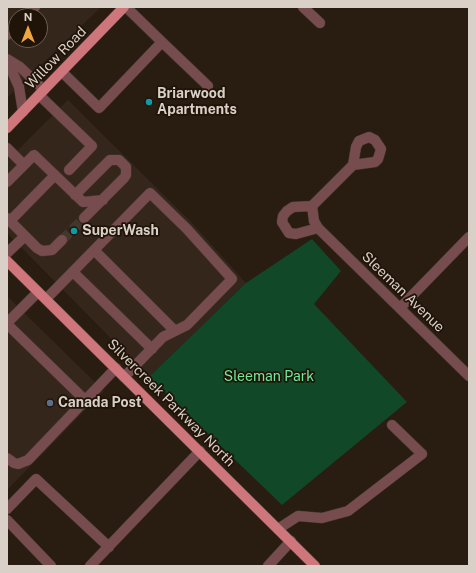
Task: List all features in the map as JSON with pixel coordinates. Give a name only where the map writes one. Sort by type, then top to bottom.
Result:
[{"type":"main road","name":"Willow Road","points":[[7,128],[125,7]]},
{"type":"main road","name":"Silvercreek Parkway North","points":[[7,261],[315,566]]},
{"type":"street","points":[[125,7],[208,86]]},
{"type":"street","points":[[303,7],[320,23]]},
{"type":"street","points":[[62,72],[99,108],[162,42]]},
{"type":"street","points":[[7,59],[20,67],[42,93],[92,146],[69,170]]},
{"type":"street","points":[[7,59],[19,87],[23,112]]},
{"type":"street","points":[[7,148],[24,165]]},
{"type":"street","points":[[7,182],[34,155],[79,198],[103,200]]},
{"type":"street","points":[[79,198],[110,160],[119,160],[123,163],[126,172],[124,178],[84,218]]},
{"type":"street","points":[[318,228],[296,234],[289,233],[282,222],[283,216],[293,207],[312,206],[353,165]]},
{"type":"street","points":[[55,175],[9,219],[37,248],[47,252],[52,250],[62,240]]},
{"type":"street","points":[[46,300],[150,192],[188,229],[232,279],[187,325],[163,337],[124,377]]},
{"type":"street","name":"Sleeman Avenue","points":[[312,206],[314,221],[318,228],[469,376]]},
{"type":"street","points":[[7,253],[25,236]]},
{"type":"street","points":[[400,308],[469,237]]},
{"type":"street","points":[[94,250],[175,331]]},
{"type":"street","points":[[73,272],[152,349]]},
{"type":"street","points":[[38,292],[8,319],[85,400]]},
{"type":"street","points":[[7,458],[18,464],[28,460],[116,368]]},
{"type":"street","points":[[278,528],[298,516],[322,518],[348,511],[422,454],[392,425]]},
{"type":"street","points":[[90,566],[200,451]]},
{"type":"street","points":[[7,509],[36,479],[109,547]]},
{"type":"street","points":[[7,520],[51,566]]},
{"type":"street","points":[[268,566],[291,541]]},
{"type":"shaded area","points":[[7,7],[101,7],[7,98]]},
{"type":"shaded area","points":[[68,100],[192,223],[246,283],[149,377],[7,233],[7,161]]},
{"type":"shaded area","points":[[7,296],[104,391],[7,490]]},
{"type":"green space","name":"Sleeman Park","points":[[312,239],[341,271],[314,304],[407,402],[282,505],[149,377],[246,283]]},
{"type":"tunnel","points":[[62,240],[84,218]]},
{"type":"place","name":"Briarwood Apartments","points":[[149,102]]},
{"type":"place","name":"SuperWash","points":[[74,231]]},
{"type":"place","name":"Canada Post","points":[[50,403]]}]
